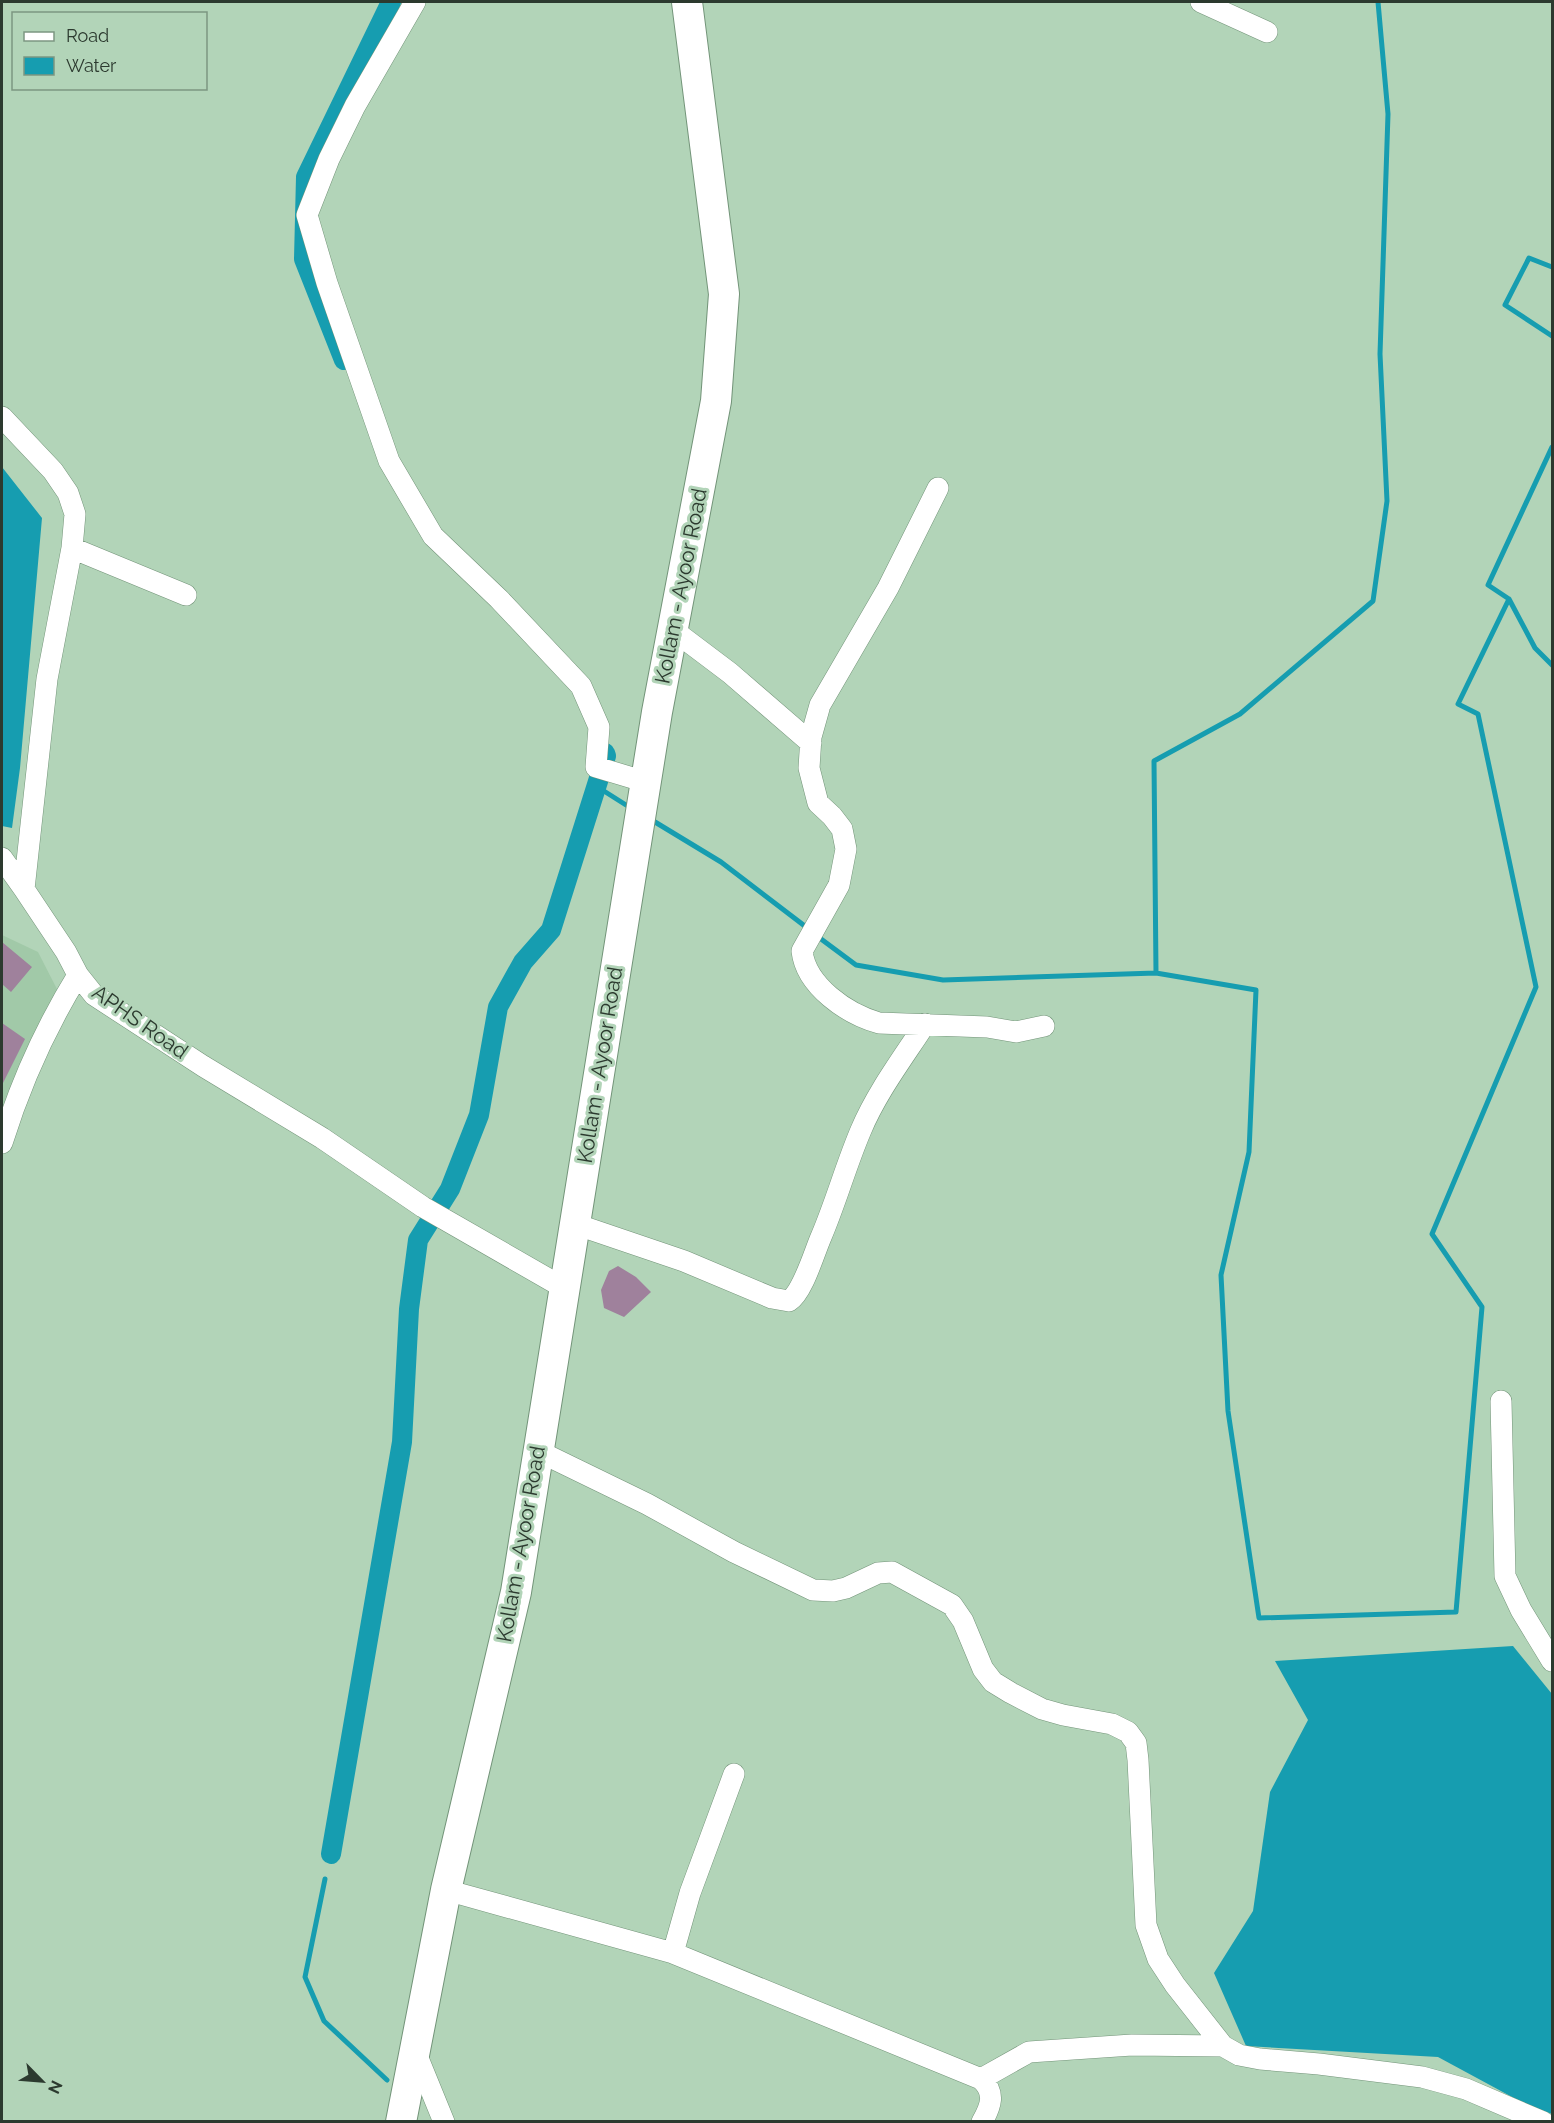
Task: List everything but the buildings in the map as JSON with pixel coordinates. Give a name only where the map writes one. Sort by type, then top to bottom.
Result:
[{"type":"main road","name":"Kollam - Ayoor Road","points":[[401,2121],[446,1890],[516,1592],[646,782],[716,401],[724,294],[687,2]]},
{"type":"street","points":[[415,2],[355,106],[329,159],[307,215],[327,283],[389,461],[433,536],[499,599],[581,686],[599,727],[597,767],[646,782]]},
{"type":"street","points":[[1201,2],[1267,32]]},
{"type":"street","points":[[2,417],[52,471],[68,493],[75,514],[72,548],[47,679],[24,889]]},
{"type":"street","points":[[938,488],[888,588],[820,705],[808,768],[818,803],[842,829],[846,849],[839,885],[802,951],[803,964],[821,988],[862,1018],[879,1023],[987,1026],[1016,1032],[1044,1026]]},
{"type":"street","points":[[72,548],[186,595]]},
{"type":"street","points":[[673,630],[730,673],[811,743]]},
{"type":"street","name":"APHS Road","points":[[2,858],[66,952],[78,975],[94,995],[203,1066],[322,1138],[423,1207],[564,1288]]},
{"type":"street","points":[[2,1143],[12,1110],[30,1070],[64,998],[78,975]]},
{"type":"street","points":[[575,1224],[684,1261],[772,1298],[789,1301],[795,1297],[810,1264],[862,1128],[925,1024]]},
{"type":"street","points":[[1501,1401],[1505,1576],[1521,1610],[1552,1661]]},
{"type":"street","points":[[538,1451],[647,1504],[734,1552],[813,1590],[833,1591],[846,1588],[878,1573],[892,1572],[952,1605],[963,1621],[983,1669],[993,1682],[1042,1709],[1112,1724],[1128,1732],[1136,1743],[1138,1760],[1146,1925],[1158,1959],[1169,1977],[1223,2046],[1239,2055],[1260,2059],[1422,2077],[1466,2089],[1543,2121]]},
{"type":"street","points":[[674,1953],[690,1893],[734,1774]]},
{"type":"street","points":[[446,1890],[674,1953],[981,2079],[988,2085],[992,2095],[992,2102],[982,2121]]},
{"type":"street","points":[[981,2079],[1029,2052],[1132,2045],[1223,2046]]},
{"type":"street","points":[[414,2047],[444,2121]]},
{"type":"shaded area","points":[[2,935],[38,952],[60,995],[2,1114]]},
{"type":"water","points":[[2,467],[42,518],[20,768],[12,828],[2,826]]},
{"type":"water","points":[[1513,1646],[1552,1694],[1552,2114],[1525,2104],[1438,2057],[1246,2046],[1214,1973],[1253,1911],[1270,1792],[1308,1720],[1275,1661]]},
{"type":"waterway","points":[[344,360],[304,259],[306,177],[391,2]]},
{"type":"waterway","points":[[1156,973],[1154,761],[1240,714],[1373,601],[1387,501],[1380,354],[1388,114],[1378,2]]},
{"type":"waterway","points":[[1552,267],[1529,258],[1505,305],[1552,336]]},
{"type":"waterway","points":[[817,936],[856,965],[943,980],[1156,973],[1256,990],[1249,1152],[1221,1275],[1228,1411],[1259,1618],[1456,1612],[1482,1307],[1432,1234],[1536,987],[1478,714],[1458,704],[1509,599],[1488,585],[1552,447]]},
{"type":"waterway","points":[[1509,599],[1535,648],[1552,665]]},
{"type":"waterway","points":[[331,1854],[402,1442],[409,1309],[418,1240],[450,1189],[479,1115],[498,1007],[523,962],[551,930],[606,756],[605,753]]},
{"type":"waterway","points":[[596,786],[626,805]]},
{"type":"waterway","points":[[655,822],[721,862],[810,930]]},
{"type":"waterway","points":[[325,1879],[305,1977],[324,2021],[387,2080]]}]
